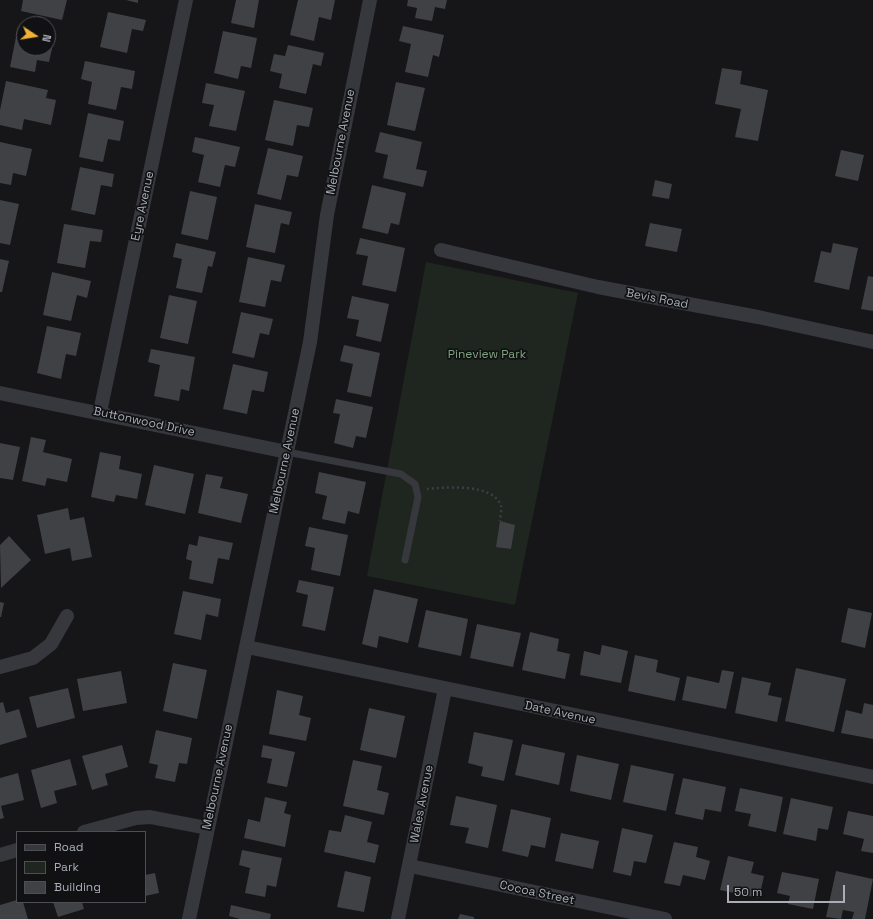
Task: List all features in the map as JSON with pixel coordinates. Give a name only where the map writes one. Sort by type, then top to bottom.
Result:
[{"type":"street","name":"Eyre Avenue","points":[[100,412],[186,0]]},
{"type":"street","name":"Melbourne Avenue","points":[[189,919],[225,741],[247,647],[310,342],[325,223],[370,0]]},
{"type":"street","name":"Bevis Road","points":[[441,250],[598,287],[758,317],[873,342]]},
{"type":"street","name":"Buttonwood Drive","points":[[0,393],[100,412],[287,452]]},
{"type":"street","points":[[0,667],[33,658],[51,644],[67,616]]},
{"type":"street","name":"Date Avenue","points":[[247,647],[445,690],[873,777]]},
{"type":"street","name":"Wales Avenue","points":[[398,919],[445,690]]},
{"type":"street","points":[[88,831],[136,818],[150,817],[207,828]]},
{"type":"street","points":[[0,855],[16,850]]},
{"type":"street","name":"Cocoa Street","points":[[410,866],[665,919]]},
{"type":"lane","points":[[287,452],[401,474],[415,484],[418,498],[405,560]]},
{"type":"path","points":[[417,491],[452,488],[484,490],[494,496],[501,506],[500,521]]},
{"type":"green space","name":"Pineview Park","points":[[426,262],[578,293],[515,605],[367,576]]},
{"type":"building","points":[[23,0],[67,0],[62,20],[56,19],[56,16],[44,16],[21,11]]},
{"type":"building","points":[[126,0],[138,0],[138,3]]},
{"type":"building","points":[[236,0],[259,0],[254,28],[231,23]]},
{"type":"building","points":[[298,0],[335,0],[331,20],[319,17],[314,41],[290,35]]},
{"type":"building","points":[[408,0],[447,0],[445,9],[435,7],[432,21],[415,18],[417,8],[407,6]]},
{"type":"building","points":[[108,12],[146,20],[143,31],[132,29],[127,53],[100,47]]},
{"type":"building","points":[[403,26],[444,35],[439,57],[433,55],[428,77],[405,72],[411,44],[399,41]]},
{"type":"building","points":[[223,31],[257,38],[251,68],[241,66],[238,79],[214,73]]},
{"type":"building","points":[[16,37],[16,56],[50,56],[49,62],[37,60],[35,72],[10,67]]},
{"type":"building","points":[[288,45],[324,53],[321,66],[313,64],[306,94],[279,88],[282,74],[270,71],[274,54],[285,56]]},
{"type":"building","points":[[85,61],[135,71],[132,89],[121,87],[116,110],[88,104],[92,82],[81,79]]},
{"type":"building","points":[[722,68],[742,71],[740,84],[768,90],[758,141],[735,137],[741,109],[715,104]]},
{"type":"building","points":[[6,81],[48,90],[46,98],[56,100],[51,125],[24,119],[22,130],[0,125],[0,110]]},
{"type":"building","points":[[396,82],[425,88],[415,131],[387,125]]},
{"type":"building","points":[[206,83],[245,91],[236,131],[209,126],[214,105],[202,103]]},
{"type":"building","points":[[274,100],[313,108],[309,127],[297,125],[293,146],[265,140]]},
{"type":"building","points":[[88,113],[124,121],[120,141],[108,139],[103,162],[79,157]]},
{"type":"building","points":[[380,132],[422,142],[416,169],[427,171],[423,187],[383,178],[388,155],[375,152]]},
{"type":"building","points":[[195,137],[240,147],[235,167],[225,165],[220,187],[198,182],[204,155],[192,152]]},
{"type":"building","points":[[0,142],[32,149],[26,176],[13,173],[11,185],[0,183]]},
{"type":"building","points":[[268,148],[303,156],[298,177],[287,175],[281,200],[257,194]]},
{"type":"building","points":[[841,150],[864,155],[858,181],[835,176]]},
{"type":"building","points":[[80,167],[114,174],[112,187],[101,185],[95,215],[71,210]]},
{"type":"building","points":[[655,180],[672,184],[669,199],[652,196]]},
{"type":"building","points":[[372,185],[406,193],[399,225],[391,223],[388,234],[362,228]]},
{"type":"building","points":[[190,191],[217,197],[208,240],[181,234]]},
{"type":"building","points":[[0,200],[19,204],[10,245],[0,243]]},
{"type":"building","points":[[255,204],[292,212],[289,225],[281,223],[275,253],[246,247]]},
{"type":"building","points":[[650,223],[682,229],[677,252],[645,246]]},
{"type":"building","points":[[64,224],[103,230],[101,242],[90,241],[85,268],[57,263]]},
{"type":"building","points":[[360,238],[405,248],[396,292],[362,285],[368,256],[356,254]]},
{"type":"building","points":[[176,243],[216,252],[212,267],[208,266],[202,293],[176,288],[182,259],[173,257]]},
{"type":"building","points":[[833,243],[858,248],[849,290],[814,282],[821,251],[831,253]]},
{"type":"building","points":[[248,257],[285,265],[281,282],[271,280],[265,307],[239,302]]},
{"type":"building","points":[[0,259],[9,261],[2,292],[0,292]]},
{"type":"building","points":[[52,272],[91,281],[87,298],[77,295],[71,321],[43,315]]},
{"type":"building","points":[[868,276],[873,277],[873,311],[861,309]]},
{"type":"building","points":[[169,295],[197,301],[188,344],[160,338]]},
{"type":"building","points":[[352,296],[389,304],[381,342],[356,336],[359,320],[347,318]]},
{"type":"building","points":[[241,312],[273,319],[269,335],[260,333],[254,358],[232,353]]},
{"type":"building","points":[[47,326],[81,333],[76,356],[66,354],[61,379],[37,373]]},
{"type":"building","points":[[344,345],[380,353],[371,397],[347,392],[353,364],[340,361]]},
{"type":"building","points":[[151,349],[195,357],[189,391],[181,389],[179,401],[154,396],[160,365],[148,362]]},
{"type":"building","points":[[233,364],[268,372],[264,392],[252,390],[247,414],[223,409]]},
{"type":"building","points":[[336,399],[373,407],[366,438],[356,436],[353,448],[334,443],[340,414],[333,413]]},
{"type":"building","points":[[31,437],[46,440],[43,452],[72,459],[67,482],[47,478],[45,486],[22,481]]},
{"type":"building","points":[[0,443],[20,447],[13,480],[0,478]]},
{"type":"building","points":[[100,452],[121,456],[119,469],[142,474],[137,499],[116,495],[114,502],[91,497]]},
{"type":"building","points":[[154,465],[194,474],[185,514],[145,505]]},
{"type":"building","points":[[319,472],[366,482],[359,514],[348,511],[345,524],[322,519],[327,496],[315,493]]},
{"type":"building","points":[[206,474],[223,477],[220,488],[248,494],[241,523],[198,513]]},
{"type":"building","points":[[68,508],[70,520],[84,517],[92,557],[72,561],[70,548],[45,554],[37,515]]},
{"type":"building","points":[[500,521],[515,525],[511,549],[496,547]]},
{"type":"building","points":[[309,527],[348,535],[340,576],[311,570],[315,548],[305,546]]},
{"type":"building","points":[[9,536],[31,560],[1,588],[0,545]]},
{"type":"building","points":[[199,536],[233,543],[229,560],[218,558],[213,584],[189,579],[192,561],[186,559],[189,544],[197,546]]},
{"type":"building","points":[[299,580],[334,587],[325,631],[302,626],[308,595],[296,592]]},
{"type":"building","points":[[374,589],[418,599],[408,643],[379,636],[377,648],[362,644]]},
{"type":"building","points":[[183,591],[221,599],[218,617],[206,614],[201,640],[174,634]]},
{"type":"building","points":[[0,602],[4,603],[1,617],[0,617]]},
{"type":"building","points":[[848,608],[872,613],[865,648],[841,642]]},
{"type":"building","points":[[426,610],[468,619],[461,656],[418,647]]},
{"type":"building","points":[[477,624],[521,633],[513,667],[470,658]]},
{"type":"building","points":[[530,632],[559,639],[557,651],[570,654],[565,679],[522,670]]},
{"type":"building","points":[[602,645],[628,651],[621,683],[580,675],[584,651],[600,655]]},
{"type":"building","points":[[635,655],[658,660],[656,672],[680,678],[675,701],[628,691]]},
{"type":"building","points":[[173,663],[207,670],[197,719],[163,711]]},
{"type":"building","points":[[796,668],[846,679],[834,732],[785,721]]},
{"type":"building","points":[[722,670],[734,672],[726,709],[682,700],[687,676],[719,683]]},
{"type":"building","points":[[121,671],[127,703],[83,711],[77,679]]},
{"type":"building","points":[[742,677],[771,683],[768,695],[782,698],[777,722],[735,713]]},
{"type":"building","points":[[68,688],[75,718],[37,728],[29,697]]},
{"type":"building","points":[[277,690],[303,696],[299,715],[311,718],[306,741],[269,734]]},
{"type":"building","points":[[3,702],[6,713],[19,709],[27,737],[0,745],[0,703]]},
{"type":"building","points":[[864,703],[873,705],[873,739],[841,733],[846,710],[862,714]]},
{"type":"building","points":[[369,708],[405,716],[396,758],[360,750]]},
{"type":"building","points":[[156,730],[192,738],[187,764],[179,763],[175,782],[155,778],[158,765],[149,763]]},
{"type":"building","points":[[474,732],[513,740],[504,781],[481,776],[483,767],[468,763]]},
{"type":"building","points":[[522,744],[565,753],[559,785],[515,775]]},
{"type":"building","points":[[122,745],[128,767],[105,774],[108,785],[92,790],[82,756]]},
{"type":"building","points":[[263,745],[295,752],[287,787],[267,783],[272,759],[261,757]]},
{"type":"building","points":[[577,755],[619,764],[611,800],[570,791]]},
{"type":"building","points":[[70,759],[77,785],[54,791],[57,803],[41,808],[31,770]]},
{"type":"building","points":[[353,760],[382,766],[377,790],[389,793],[384,815],[343,806]]},
{"type":"building","points":[[631,765],[674,774],[666,811],[623,802]]},
{"type":"building","points":[[18,773],[24,800],[1,806],[4,818],[0,819],[0,778]]},
{"type":"building","points":[[683,778],[726,787],[721,812],[705,809],[703,820],[675,814]]},
{"type":"building","points":[[740,788],[783,797],[776,832],[748,826],[751,814],[735,811]]},
{"type":"building","points":[[456,796],[497,805],[488,848],[465,843],[469,828],[450,825]]},
{"type":"building","points":[[265,797],[287,802],[284,813],[291,815],[285,847],[244,838],[248,819],[260,822]]},
{"type":"building","points":[[791,798],[833,807],[828,830],[818,828],[816,841],[783,834]]},
{"type":"building","points":[[511,809],[551,818],[545,848],[531,845],[528,857],[502,851]]},
{"type":"building","points":[[848,811],[873,816],[873,853],[861,851],[864,839],[843,834]]},
{"type":"building","points":[[345,815],[372,822],[367,842],[379,845],[375,863],[324,852],[329,830],[341,832]]},
{"type":"building","points":[[622,828],[653,835],[646,863],[634,861],[631,876],[613,872]]},
{"type":"building","points":[[561,833],[599,841],[593,869],[555,861]]},
{"type":"building","points":[[674,842],[698,847],[696,857],[710,861],[705,880],[683,875],[680,886],[664,883]]},
{"type":"building","points":[[242,850],[282,858],[276,887],[267,885],[265,897],[245,893],[250,868],[239,865]]},
{"type":"building","points":[[728,856],[754,862],[751,873],[764,876],[759,898],[720,890]]},
{"type":"building","points":[[345,871],[371,877],[364,912],[337,907]]},
{"type":"building","points":[[836,871],[873,879],[865,919],[852,919],[854,912],[843,910],[841,919],[826,917]]},
{"type":"building","points":[[782,872],[819,879],[813,909],[788,904],[790,896],[777,893]]},
{"type":"building","points":[[155,873],[159,893],[146,896],[146,875]]},
{"type":"building","points":[[16,900],[16,903],[23,903],[28,919],[0,919],[0,905]]},
{"type":"building","points":[[53,903],[82,903],[84,909],[58,917]]},
{"type":"building","points":[[231,905],[271,914],[270,919],[240,919],[229,916]]},
{"type":"building","points":[[460,914],[474,917],[474,919],[458,919]]}]
